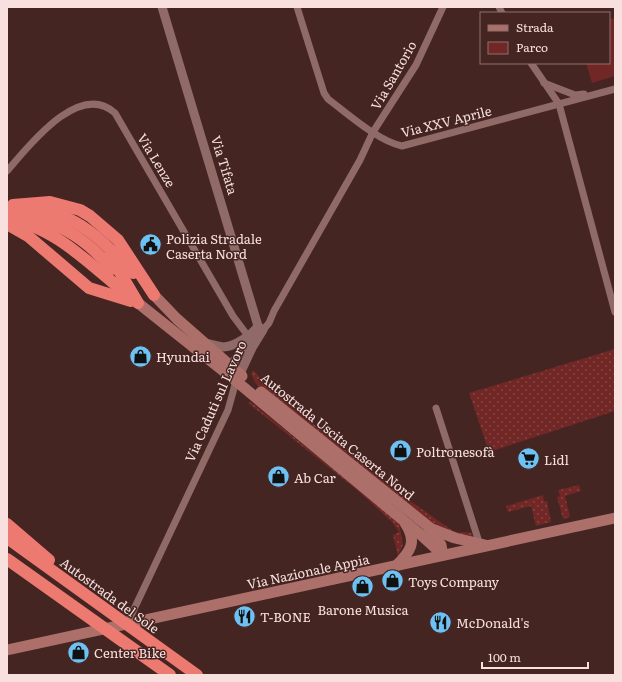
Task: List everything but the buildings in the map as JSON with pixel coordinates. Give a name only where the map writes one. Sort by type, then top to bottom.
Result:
[{"type":"highway","points":[[8,216],[47,210],[74,222],[100,238],[154,295]]},
{"type":"highway","points":[[8,216],[17,212],[28,213],[51,220],[70,227],[96,243],[115,264],[138,303]]},
{"type":"highway","points":[[8,216],[36,231],[79,263],[98,280],[138,303]]},
{"type":"highway","points":[[7,524],[51,562],[64,579]]},
{"type":"highway","name":"Autostrada del Sole","points":[[7,538],[197,675]]},
{"type":"highway","points":[[7,559],[170,675]]},
{"type":"main road","name":"Autostrada Uscita Caserta Nord","points":[[154,295],[200,346]]},
{"type":"main road","name":"Autostrada Uscita Caserta Nord","points":[[138,303],[200,346],[234,372],[429,527]]},
{"type":"main road","name":"Autostrada Uscita Caserta Nord","points":[[234,372],[443,555]]},
{"type":"main road","points":[[396,566],[410,550],[412,540],[408,528],[401,518]]},
{"type":"main road","name":"Via Nazionale Appia","points":[[7,650],[615,518]]},
{"type":"main road","points":[[429,527],[455,538],[483,546]]},
{"type":"main road","points":[[429,527],[441,544],[443,555]]},
{"type":"street","name":"Via Tifata","points":[[162,7],[253,336]]},
{"type":"street","name":"Via XXV Aprile","points":[[297,7],[324,93],[328,99],[373,132],[396,145],[402,146],[598,94]]},
{"type":"street","name":"Via Santorio","points":[[373,132],[416,65],[443,7]]},
{"type":"street","points":[[532,64],[543,83],[559,104],[615,312]]},
{"type":"street","points":[[543,83],[575,95],[598,94],[615,90]]},
{"type":"street","name":"Via Lenze","points":[[7,171],[47,126],[58,117],[73,110],[94,104],[104,105],[115,113],[234,316],[253,336]]},
{"type":"street","name":"Via Caduti sul Lavoro","points":[[127,624],[228,410],[234,372],[253,336],[269,323],[274,311],[360,160],[373,132]]},
{"type":"street","name":"Autostrada Uscita Caserta Nord","points":[[200,346],[224,347],[253,336]]},
{"type":"street","points":[[234,372],[253,336]]},
{"type":"street","points":[[436,408],[483,546]]},
{"type":"green space","points":[[615,18],[615,76],[592,83],[586,64],[610,64],[610,19]]},
{"type":"green space","points":[[615,349],[615,411],[489,452],[469,393]]},
{"type":"green space","points":[[253,370],[271,390],[399,493],[453,531],[472,533],[473,538],[457,536],[430,523],[256,384],[251,374]]},
{"type":"green space","points":[[251,402],[399,523],[403,545],[398,556],[393,535],[399,532],[392,522],[357,490],[248,403]]},
{"type":"green space","points":[[579,485],[581,491],[565,496],[570,517],[563,519],[557,497],[560,496],[558,490]]},
{"type":"green space","points":[[543,495],[544,501],[547,501],[551,522],[536,526],[531,506],[508,512],[506,506]]},
{"type":"place","name":"Polizia Stradale Caserta Nord","points":[[151,245]]},
{"type":"place","name":"Hyundai","points":[[140,356]]},
{"type":"place","name":"Poltronesofà","points":[[400,451]]},
{"type":"place","name":"Lidl","points":[[529,459]]},
{"type":"place","name":"Ab Car","points":[[279,477]]},
{"type":"place","name":"Toys Company","points":[[393,581]]},
{"type":"place","name":"Barone Musica","points":[[363,587]]},
{"type":"place","name":"T-BONE","points":[[245,616]]},
{"type":"place","name":"McDonald's","points":[[440,622]]},
{"type":"place","name":"Center Bike","points":[[79,652]]}]
